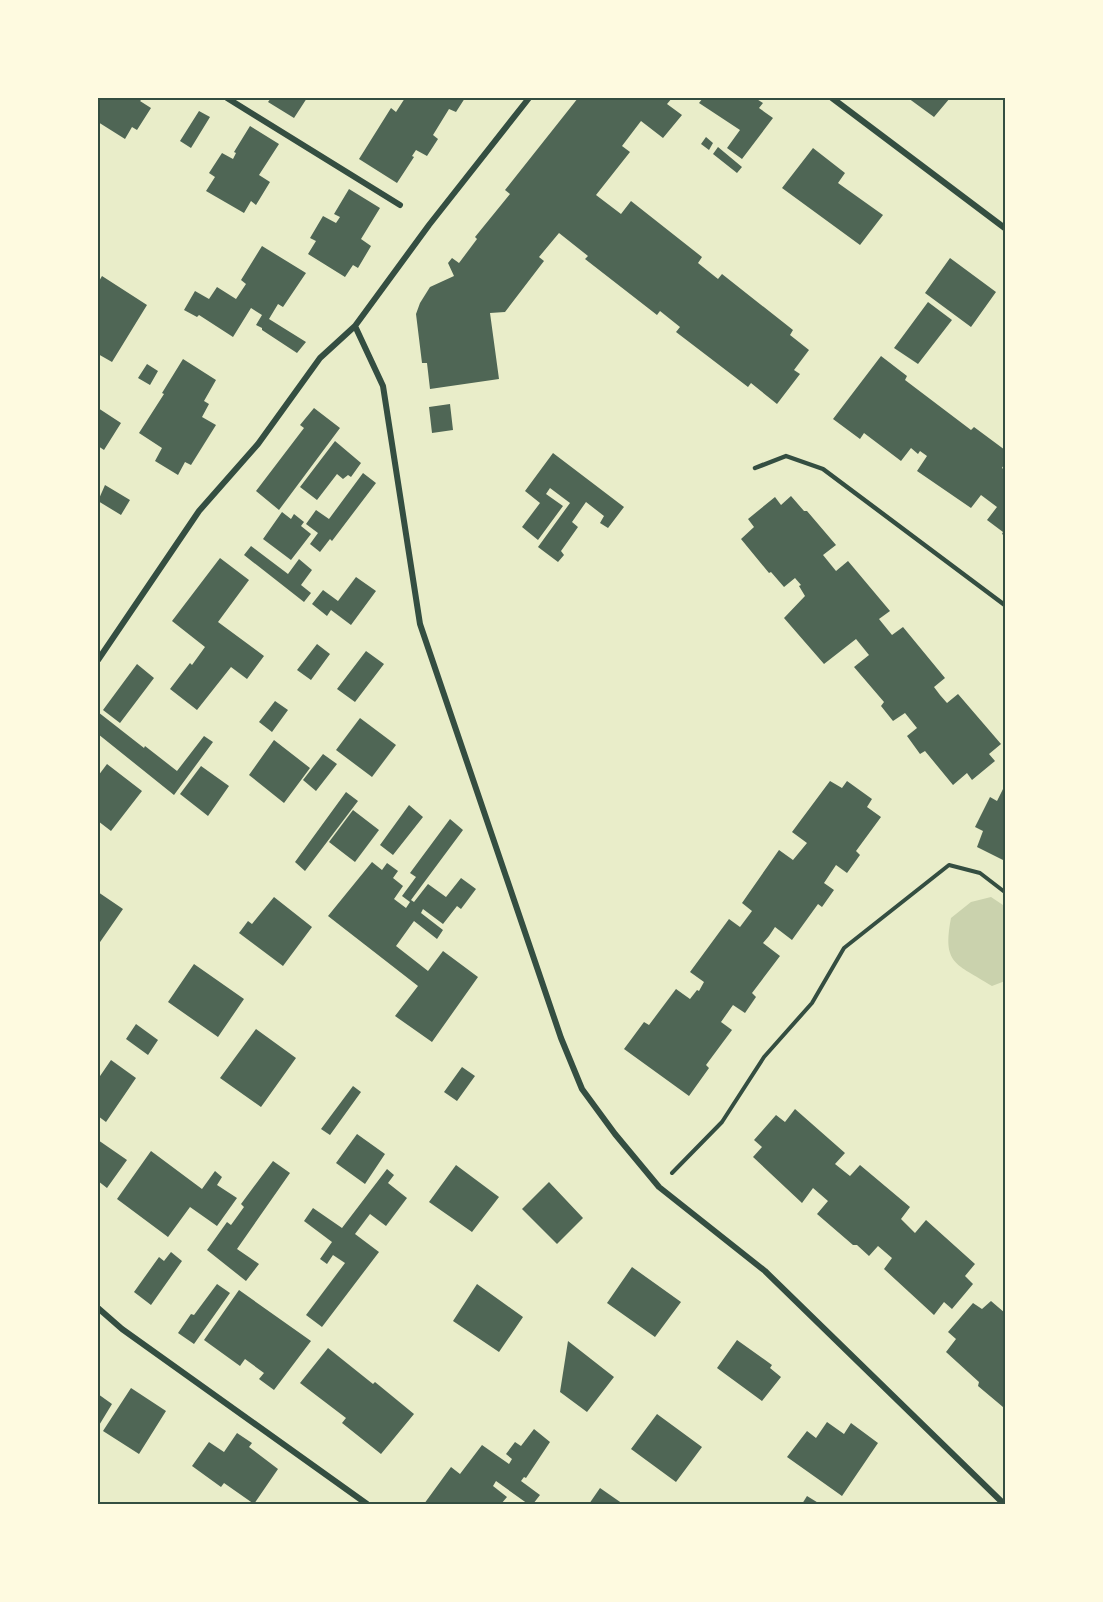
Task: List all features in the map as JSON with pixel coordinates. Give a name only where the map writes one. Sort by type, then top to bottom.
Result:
[{"type":"street","points":[[227,98],[400,205]]},
{"type":"street","points":[[98,660],[199,511],[258,444],[320,358],[355,326],[429,225],[529,98]]},
{"type":"street","points":[[832,98],[1005,229]]},
{"type":"street","points":[[355,326],[382,386],[420,624],[561,1038],[582,1089],[658,1187],[765,1271],[1004,1504]]},
{"type":"street","points":[[98,1308],[122,1329],[367,1504]]},
{"type":"lane","points":[[755,468],[786,456],[823,469],[1005,606]]},
{"type":"path","points":[[658,1187],[722,1122],[764,1056],[813,1003],[844,948],[949,865],[980,873],[1005,893]]},
{"type":"green space","points":[[991,897],[1006,907],[1005,981],[992,986],[961,967],[951,954],[949,945],[951,918],[971,902]]},
{"type":"building","points":[[98,98],[143,98],[140,101],[151,108],[137,130],[132,127],[125,139],[98,122]]},
{"type":"building","points":[[271,98],[307,98],[294,118],[268,102]]},
{"type":"building","points":[[405,98],[465,98],[456,112],[449,109],[433,135],[438,139],[427,156],[416,150],[397,183],[359,159],[391,108],[396,112]]},
{"type":"building","points":[[578,98],[672,98],[667,104],[682,115],[663,138],[641,121],[622,146],[630,152],[596,195],[621,214],[631,201],[702,257],[698,263],[718,279],[722,274],[793,330],[790,335],[809,350],[794,370],[800,374],[777,404],[751,383],[748,387],[676,332],[680,327],[660,311],[657,315],[585,259],[588,256],[559,233],[539,257],[544,261],[505,312],[490,313],[499,379],[430,389],[427,363],[422,363],[416,314],[420,303],[430,287],[454,276],[448,263],[452,258],[459,263],[477,239],[475,237],[510,194],[505,190]]},
{"type":"building","points":[[703,98],[755,98],[763,103],[759,108],[773,118],[742,159],[727,148],[740,130],[699,103]]},
{"type":"building","points":[[908,98],[950,98],[934,117]]},
{"type":"building","points":[[199,111],[210,117],[191,148],[180,141]]},
{"type":"building","points":[[250,126],[279,144],[259,175],[270,182],[256,205],[251,201],[244,213],[206,191],[215,177],[209,173],[222,153],[233,159],[236,153],[234,152]]},
{"type":"building","points":[[706,137],[713,143],[709,150],[701,144]]},
{"type":"building","points":[[718,147],[742,167],[737,173],[713,154]]},
{"type":"building","points":[[813,148],[845,173],[838,183],[883,215],[860,245],[782,188]]},
{"type":"building","points":[[349,189],[380,208],[361,239],[371,246],[358,268],[353,265],[345,277],[308,254],[316,241],[310,238],[323,216],[336,223],[340,217],[334,214]]},
{"type":"building","points":[[262,246],[306,273],[283,307],[278,304],[269,319],[306,342],[297,353],[256,325],[262,315],[251,308],[233,337],[199,315],[197,317],[184,310],[195,291],[209,299],[217,287],[236,299],[246,284],[241,280]]},
{"type":"building","points":[[950,258],[996,292],[971,327],[925,293]]},
{"type":"building","points":[[102,276],[147,305],[112,362],[98,354],[98,283]]},
{"type":"building","points":[[928,302],[952,320],[918,364],[894,348]]},
{"type":"building","points":[[881,356],[907,376],[905,380],[971,430],[974,427],[1005,450],[1005,463],[1002,468],[1005,470],[1005,536],[987,520],[997,507],[981,495],[971,508],[917,471],[927,456],[920,451],[918,454],[911,448],[901,461],[864,433],[860,439],[833,419]]},
{"type":"building","points":[[183,359],[216,380],[204,401],[209,404],[202,417],[216,425],[191,465],[185,462],[178,475],[155,461],[162,448],[139,433]]},
{"type":"building","points":[[147,364],[158,371],[150,385],[138,378]]},
{"type":"building","points":[[450,404],[453,430],[432,433],[429,407]]},
{"type":"building","points":[[98,408],[121,423],[104,450],[98,446]]},
{"type":"building","points":[[314,408],[340,428],[279,510],[256,491],[304,428],[300,425]]},
{"type":"building","points":[[335,441],[361,463],[351,477],[348,475],[343,479],[337,474],[317,500],[300,487]]},
{"type":"building","points":[[553,453],[624,507],[608,528],[600,523],[604,516],[586,502],[572,522],[578,527],[561,551],[564,555],[558,562],[538,547],[570,503],[550,488],[546,494],[563,506],[538,540],[522,527],[540,503],[525,491]]},
{"type":"building","points":[[363,473],[376,483],[332,541],[330,539],[320,552],[310,544],[318,533],[306,524],[316,510],[329,519]]},
{"type":"building","points":[[105,485],[130,500],[121,515],[98,501]]},
{"type":"building","points":[[791,496],[836,545],[823,555],[836,571],[848,561],[890,611],[879,619],[892,635],[903,627],[945,678],[934,687],[940,695],[947,703],[958,694],[1001,744],[989,754],[995,761],[972,780],[967,773],[953,785],[925,751],[920,754],[907,736],[917,728],[905,713],[893,721],[881,706],[884,702],[854,667],[869,655],[856,639],[824,664],[784,618],[805,596],[799,586],[801,585],[795,578],[784,587],[771,572],[769,573],[741,539],[754,527],[748,519],[775,497],[781,505]]},
{"type":"building","points":[[282,512],[291,519],[294,514],[304,522],[301,526],[311,534],[291,560],[263,539]]},
{"type":"building","points":[[251,546],[288,574],[299,559],[312,570],[301,585],[311,593],[304,602],[244,555]]},
{"type":"building","points":[[220,558],[249,580],[218,622],[264,656],[247,679],[231,667],[197,710],[170,689],[205,647],[172,621]]},
{"type":"building","points":[[356,577],[376,591],[351,625],[331,610],[327,616],[312,604],[323,590],[338,601]]},
{"type":"building","points":[[317,644],[330,654],[311,680],[297,670]]},
{"type":"building","points":[[366,651],[384,664],[355,702],[337,689]]},
{"type":"building","points":[[137,664],[154,678],[120,723],[103,710]]},
{"type":"building","points":[[275,701],[288,710],[272,732],[259,722]]},
{"type":"building","points":[[98,712],[177,771],[204,736],[213,742],[174,795],[98,734]]},
{"type":"building","points":[[360,718],[396,745],[372,777],[336,750]]},
{"type":"building","points":[[274,740],[310,768],[284,803],[249,775]]},
{"type":"building","points":[[323,754],[337,764],[316,791],[303,780]]},
{"type":"building","points":[[107,764],[142,791],[111,831],[98,821],[98,776]]},
{"type":"building","points":[[201,766],[229,786],[208,816],[180,794]]},
{"type":"building","points":[[830,781],[842,788],[847,781],[872,799],[867,807],[881,817],[856,851],[860,855],[847,873],[836,865],[824,883],[834,890],[822,907],[818,904],[792,940],[775,927],[763,943],[780,956],[752,993],[756,997],[745,1013],[733,1005],[721,1022],[732,1030],[706,1065],[709,1068],[689,1096],[624,1049],[644,1022],[649,1025],[676,989],[690,999],[697,990],[699,991],[704,982],[690,972],[729,919],[740,927],[752,911],[742,903],[779,850],[793,860],[807,843],[792,832]]},
{"type":"building","points":[[1003,789],[1005,790],[1005,861],[977,847],[983,831],[975,827],[990,797],[997,801]]},
{"type":"building","points":[[346,792],[358,801],[305,871],[295,862]]},
{"type":"building","points":[[409,805],[423,817],[393,855],[380,845]]},
{"type":"building","points":[[353,810],[379,830],[355,862],[329,842]]},
{"type":"building","points":[[450,819],[463,830],[411,900],[414,902],[428,884],[446,897],[461,878],[476,889],[461,909],[457,906],[443,924],[423,909],[421,913],[443,930],[437,939],[414,921],[396,946],[428,971],[443,951],[478,977],[432,1042],[395,1016],[418,986],[328,916],[372,862],[382,870],[387,863],[398,871],[393,878],[403,886],[394,899],[406,908],[410,902],[402,896],[416,877],[410,873]]},
{"type":"building","points":[[98,892],[123,909],[98,945]]},
{"type":"building","points":[[274,897],[312,927],[283,966],[239,933],[248,921],[252,924]]},
{"type":"building","points":[[194,964],[244,999],[218,1037],[168,1002]]},
{"type":"building","points":[[136,1024],[158,1040],[148,1055],[126,1039]]},
{"type":"building","points":[[256,1029],[296,1058],[261,1107],[220,1078]]},
{"type":"building","points":[[111,1060],[136,1078],[106,1122],[98,1116],[98,1079]]},
{"type":"building","points":[[462,1067],[475,1076],[457,1101],[444,1092]]},
{"type":"building","points":[[353,1086],[361,1092],[330,1135],[321,1129]]},
{"type":"building","points":[[795,1109],[845,1153],[835,1164],[850,1176],[860,1165],[910,1207],[901,1219],[915,1233],[926,1220],[975,1264],[965,1276],[973,1284],[952,1309],[944,1302],[934,1315],[884,1269],[892,1258],[878,1246],[869,1256],[817,1214],[828,1201],[813,1188],[802,1203],[753,1157],[762,1147],[754,1140],[776,1115],[785,1122]]},
{"type":"building","points":[[357,1134],[385,1154],[365,1184],[336,1163]]},
{"type":"building","points":[[98,1140],[127,1160],[107,1188],[98,1181]]},
{"type":"building","points":[[151,1151],[202,1189],[215,1171],[222,1177],[217,1185],[237,1198],[217,1226],[190,1207],[168,1237],[117,1199]]},
{"type":"building","points":[[273,1161],[290,1173],[237,1249],[259,1264],[246,1281],[207,1250],[227,1222],[231,1225],[244,1207],[241,1204]]},
{"type":"building","points":[[456,1165],[499,1197],[472,1232],[429,1202]]},
{"type":"building","points":[[387,1169],[394,1175],[388,1183],[407,1198],[386,1226],[370,1214],[355,1234],[379,1252],[322,1327],[306,1315],[345,1263],[333,1255],[327,1264],[320,1259],[332,1242],[304,1221],[313,1208],[342,1228]]},
{"type":"building","points":[[549,1182],[583,1218],[557,1244],[522,1209]]},
{"type":"building","points":[[171,1252],[182,1261],[151,1305],[134,1292],[159,1257],[164,1261]]},
{"type":"building","points":[[632,1267],[681,1302],[655,1337],[607,1303]]},
{"type":"building","points":[[217,1284],[230,1293],[194,1344],[178,1333]]},
{"type":"building","points":[[477,1284],[523,1317],[499,1352],[453,1321]]},
{"type":"building","points":[[239,1290],[311,1341],[274,1390],[259,1379],[264,1373],[245,1359],[240,1366],[204,1340]]},
{"type":"building","points":[[991,1301],[1005,1313],[1005,1404],[1003,1407],[978,1386],[979,1382],[946,1352],[956,1339],[948,1332],[973,1303],[982,1309]]},
{"type":"building","points":[[737,1340],[772,1365],[770,1368],[781,1377],[762,1401],[717,1368]]},
{"type":"building","points":[[568,1341],[614,1377],[587,1412],[560,1392]]},
{"type":"building","points":[[328,1348],[414,1414],[381,1454],[342,1423],[346,1418],[300,1383]]},
{"type":"building","points":[[131,1388],[166,1411],[139,1454],[103,1431]]},
{"type":"building","points":[[98,1394],[112,1404],[98,1427]]},
{"type":"building","points":[[657,1414],[702,1447],[676,1482],[631,1449]]},
{"type":"building","points":[[827,1422],[844,1434],[851,1423],[878,1443],[842,1496],[787,1457],[807,1431],[816,1438]]},
{"type":"building","points":[[534,1429],[550,1442],[526,1478],[524,1477],[521,1481],[540,1495],[533,1504],[528,1504],[496,1481],[493,1486],[507,1497],[501,1504],[424,1504],[451,1467],[460,1474],[482,1445],[509,1464],[512,1459],[506,1454],[515,1442],[521,1446]]},
{"type":"building","points":[[237,1433],[252,1443],[249,1447],[278,1469],[254,1504],[224,1483],[221,1487],[192,1466],[209,1442],[224,1452]]},
{"type":"building","points":[[600,1488],[623,1504],[589,1504]]},
{"type":"building","points":[[807,1496],[820,1504],[802,1504]]}]
